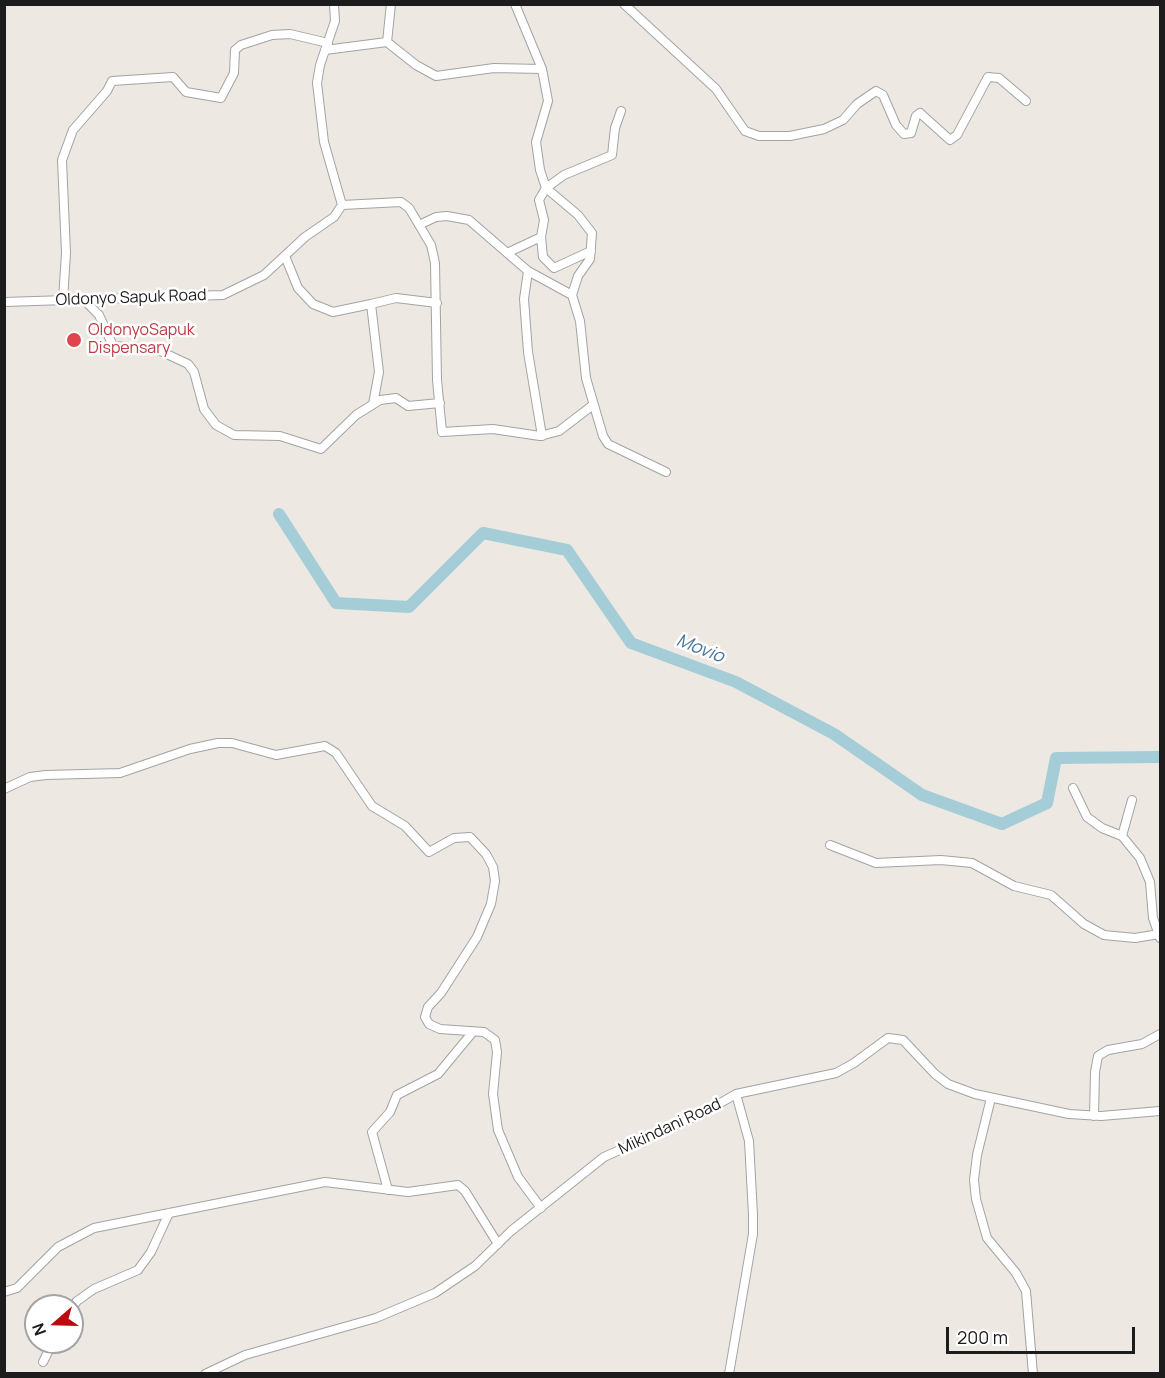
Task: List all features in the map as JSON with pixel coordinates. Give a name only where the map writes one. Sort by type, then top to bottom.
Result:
[{"type":"street","points":[[334,4],[335,21],[317,75],[319,108],[327,158],[342,205],[401,202],[409,208],[433,254],[441,429],[444,433],[493,429],[542,436],[568,426],[593,405]]},
{"type":"street","points":[[387,42],[391,4]]},
{"type":"street","points":[[515,4],[542,69],[548,100],[536,151],[546,188],[586,224],[592,233],[591,251],[586,267],[574,284],[572,295],[580,321],[586,378],[593,405],[606,442],[666,472]]},
{"type":"street","points":[[624,4],[716,89],[745,131],[759,136],[790,136],[824,129],[843,120],[857,104],[876,91],[882,95],[896,125],[904,134],[911,133],[916,116],[920,113],[950,140],[957,135],[988,77],[999,78],[1026,101]]},
{"type":"street","points":[[63,300],[66,253],[62,160],[73,130],[107,91],[112,81],[173,77],[186,92],[221,98],[234,73],[236,50],[241,45],[282,34],[326,47],[387,42],[416,65],[436,76],[494,68],[542,69]]},
{"type":"street","points":[[591,251],[554,268],[543,256],[541,237],[544,220],[539,200],[546,188],[564,175],[612,155],[615,128],[621,111]]},
{"type":"street","name":"Oldonyo Sapuk Road","points":[[4,302],[223,295],[259,278],[304,237],[334,217],[342,205]]},
{"type":"street","points":[[419,225],[436,217],[460,217],[477,224],[528,271],[572,295]]},
{"type":"street","points":[[509,252],[541,237]]},
{"type":"street","points":[[285,256],[298,288],[313,304],[333,312],[403,297],[437,303]]},
{"type":"street","points":[[528,271],[524,299],[528,352],[542,436]]},
{"type":"street","points":[[83,299],[99,315],[113,346],[156,350],[188,364],[194,372],[204,409],[216,425],[234,435],[280,436],[321,448],[356,415],[389,397],[408,406],[440,402]]},
{"type":"street","points":[[370,304],[379,372],[373,404]]},
{"type":"street","points":[[4,789],[38,776],[120,773],[190,749],[218,743],[232,743],[285,755],[318,745],[330,748],[372,806],[405,826],[429,852],[462,835],[476,842],[493,867],[495,881],[487,916],[459,967],[428,1007],[425,1017],[429,1024],[440,1029],[472,1033],[484,1032],[497,1045],[493,1094],[498,1130],[519,1177],[541,1208]]},
{"type":"street","points":[[830,845],[876,863],[941,860],[972,863],[1014,886],[1051,895],[1084,924],[1104,934],[1136,938],[1160,936],[1153,918],[1156,891],[1140,858],[1122,836],[1092,822],[1073,788]]},
{"type":"street","points":[[1122,836],[1131,800]]},
{"type":"street","points":[[388,1190],[372,1132],[390,1112],[397,1095],[438,1074],[472,1033]]},
{"type":"street","points":[[1094,1116],[1095,1072],[1098,1056],[1108,1050],[1142,1044],[1161,1034]]},
{"type":"street","name":"Mikindani Road","points":[[205,1374],[245,1355],[354,1325],[407,1306],[435,1293],[475,1266],[498,1244],[604,1157],[704,1113],[736,1095],[836,1072],[854,1063],[888,1038],[897,1037],[903,1040],[948,1084],[991,1098],[1069,1114],[1094,1116],[1161,1111]]},
{"type":"street","points":[[729,1374],[753,1234],[749,1141],[736,1095]]},
{"type":"street","points":[[991,1098],[976,1163],[974,1180],[976,1199],[987,1238],[1016,1273],[1026,1292],[1033,1374]]},
{"type":"street","points":[[4,1292],[17,1288],[53,1251],[72,1238],[103,1225],[325,1182],[414,1192],[458,1185],[465,1191],[498,1244]]},
{"type":"street","points":[[84,1296],[94,1289],[138,1269],[151,1252],[169,1213]]},
{"type":"street","points":[[43,1362],[47,1354]]},
{"type":"waterway","name":"Movio","points":[[279,514],[336,603],[409,607],[483,533],[567,550],[631,643],[736,682],[834,734],[922,795],[1002,824],[1047,803],[1056,758],[1160,757]]},
{"type":"place","name":"OldonyoSapuk Dispensary","points":[[74,340]]}]
